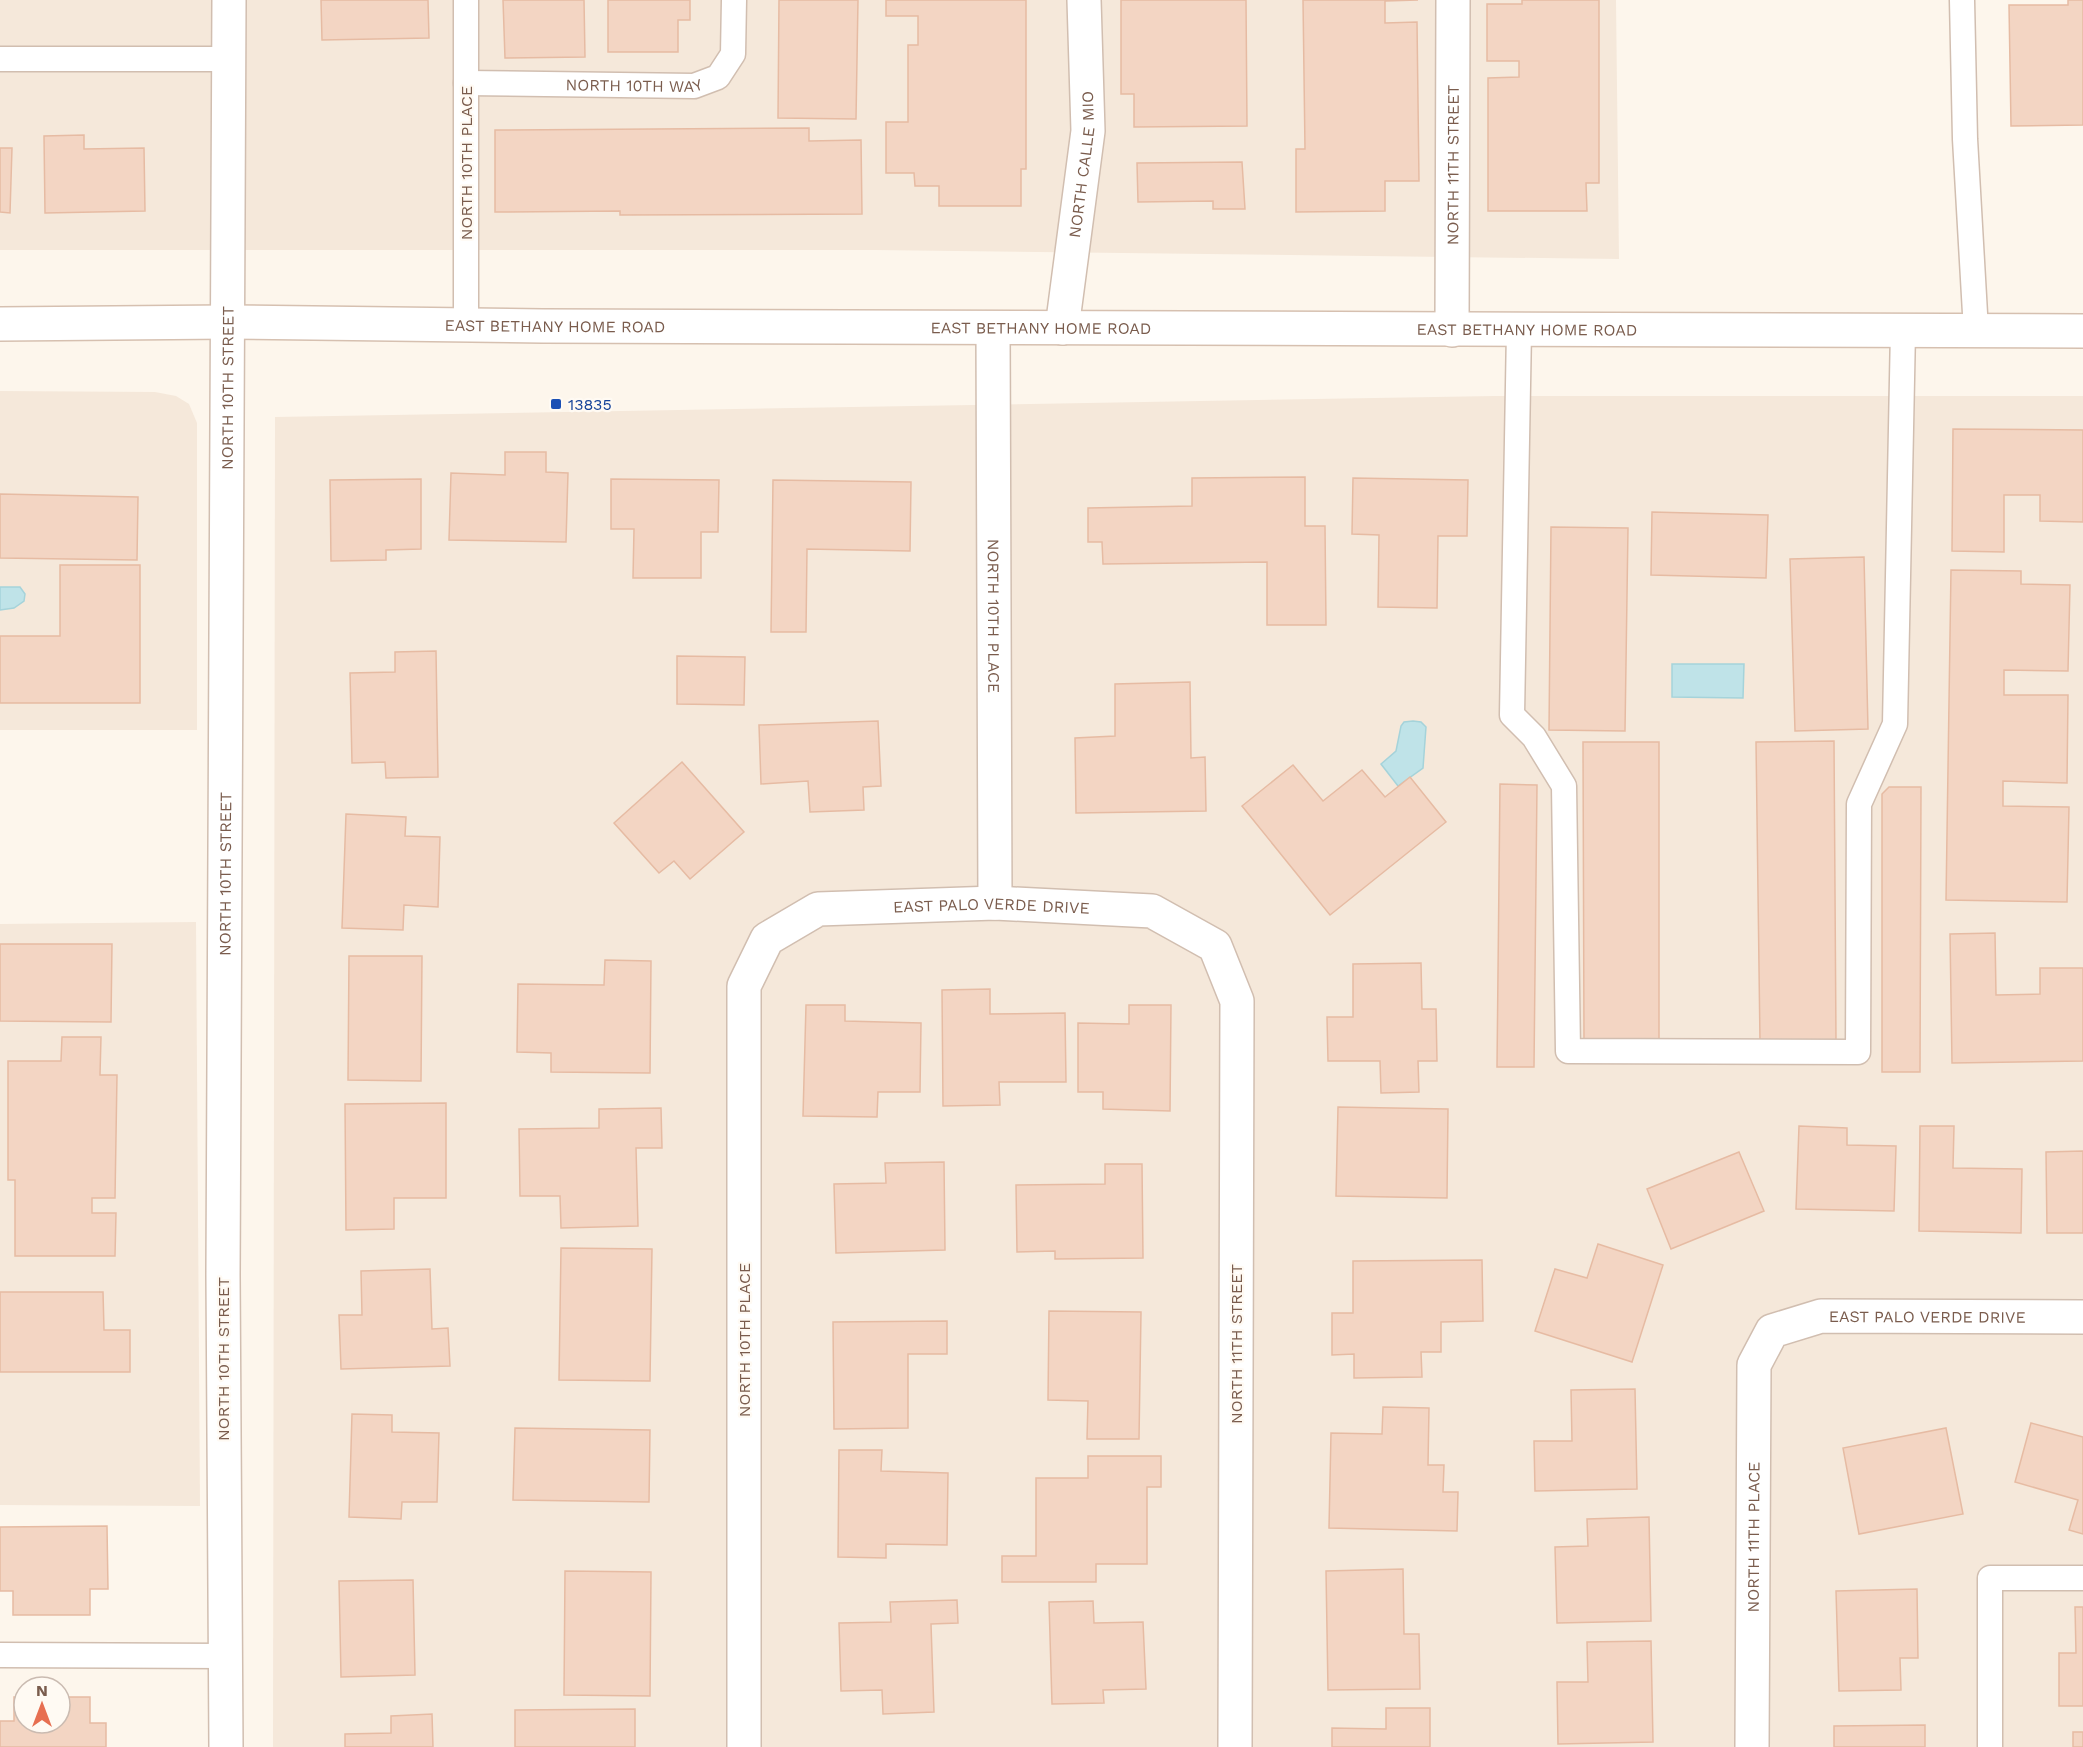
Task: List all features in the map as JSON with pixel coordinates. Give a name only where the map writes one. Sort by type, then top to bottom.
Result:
[{"type":"street","name":"NORTH 10TH STREET","points":[[226,1747],[223,1263],[229,0]]},
{"type":"street","name":"NORTH CALLE MIO","points":[[1062,328],[1088,130],[1084,0]]},
{"type":"street","name":"NORTH 11TH STREET","points":[[1452,330],[1453,0]]},
{"type":"street","name":"EAST BETHANY HOME ROAD","points":[[0,324],[228,322],[466,326],[2083,331]]},
{"type":"street","name":"NORTH 10TH PLACE","points":[[993,328],[995,903]]},
{"type":"street","name":"EAST PALO VERDE DRIVE","points":[[767,939],[818,909],[995,903],[1152,911],[1215,946]]},
{"type":"street","name":"NORTH 10TH PLACE","points":[[744,1747],[744,986],[767,939]]},
{"type":"street","name":"NORTH 11TH STREET","points":[[1215,946],[1237,1000],[1235,1747]]},
{"type":"street","name":"EAST PALO VERDE DRIVE","points":[[1772,1331],[1821,1316],[2083,1317]]},
{"type":"street","name":"NORTH 11TH PLACE","points":[[1752,1747],[1754,1365],[1772,1331]]},
{"type":"lane","name":"NORTH 10TH PLACE","points":[[466,0],[466,326]]},
{"type":"lane","name":"NORTH 10TH WAY","points":[[466,83],[694,86],[718,77],[733,54],[734,0]]},
{"type":"lane","points":[[1962,0],[1965,140],[1976,331]]},
{"type":"lane","points":[[0,59],[229,59]]},
{"type":"lane","points":[[1519,330],[1512,715],[1534,737],[1564,786],[1568,1051],[1811,1052],[1858,1052],[1859,804],[1895,724],[1903,330]]},
{"type":"lane","points":[[1990,1747],[1990,1578],[2083,1578]]},
{"type":"lane","points":[[0,1655],[225,1656]]},
{"type":"shaded area","points":[[0,0],[1616,0],[1619,259],[875,250],[0,250]]},
{"type":"shaded area","points":[[0,391],[155,392],[176,396],[189,404],[197,423],[197,730],[0,730]]},
{"type":"shaded area","points":[[1494,396],[2083,396],[2083,1747],[273,1747],[275,417]]},
{"type":"shaded area","points":[[196,922],[200,1506],[0,1505],[0,924]]},
{"type":"water","points":[[0,587],[20,587],[25,594],[24,601],[14,608],[0,610]]},
{"type":"water","points":[[1672,664],[1744,664],[1743,698],[1672,697]]},
{"type":"water","points":[[1404,722],[1421,722],[1426,727],[1423,768],[1398,786],[1381,764],[1396,751],[1401,726]]},
{"type":"building","points":[[321,0],[428,0],[429,38],[322,40]]},
{"type":"building","points":[[503,0],[584,0],[585,57],[505,58]]},
{"type":"building","points":[[608,0],[690,0],[690,20],[678,20],[678,52],[608,52]]},
{"type":"building","points":[[779,0],[858,0],[856,119],[778,118]]},
{"type":"building","points":[[886,0],[1026,0],[1026,169],[1021,169],[1021,206],[939,206],[939,186],[915,186],[914,173],[886,173],[886,122],[908,122],[908,45],[918,45],[918,16],[886,16]]},
{"type":"building","points":[[1121,0],[1246,0],[1247,126],[1134,127],[1134,94],[1121,94]]},
{"type":"building","points":[[1303,0],[1418,0],[1385,1],[1385,23],[1417,22],[1419,181],[1385,181],[1385,211],[1296,212],[1296,149],[1305,149]]},
{"type":"building","points":[[1522,0],[1599,0],[1599,183],[1586,183],[1587,211],[1488,211],[1488,78],[1519,77],[1519,61],[1487,61],[1487,4],[1522,4]]},
{"type":"building","points":[[2068,0],[2083,0],[2083,125],[2011,126],[2009,5],[2068,5]]},
{"type":"building","points":[[809,128],[809,141],[861,140],[862,214],[620,215],[620,211],[495,212],[495,130]]},
{"type":"building","points":[[84,135],[84,149],[144,148],[145,211],[45,213],[44,136]]},
{"type":"building","points":[[0,148],[12,148],[10,213],[0,212]]},
{"type":"building","points":[[1242,162],[1245,209],[1213,209],[1213,201],[1138,202],[1137,163]]},
{"type":"building","points":[[1953,429],[2083,430],[2083,522],[2040,521],[2040,495],[2004,495],[2004,552],[1952,551]]},
{"type":"building","points":[[505,452],[546,452],[546,472],[568,473],[566,542],[449,540],[451,473],[505,475]]},
{"type":"building","points":[[1305,477],[1305,526],[1325,526],[1326,625],[1267,625],[1267,562],[1103,564],[1102,542],[1088,542],[1088,508],[1192,506],[1192,478]]},
{"type":"building","points":[[1353,478],[1468,480],[1467,536],[1438,536],[1437,608],[1378,607],[1379,535],[1352,534]]},
{"type":"building","points":[[421,479],[421,549],[386,550],[386,560],[331,561],[330,480]]},
{"type":"building","points":[[611,479],[719,480],[718,532],[701,532],[701,578],[633,578],[634,529],[611,529]]},
{"type":"building","points":[[773,480],[911,482],[910,551],[807,549],[806,632],[771,632]]},
{"type":"building","points":[[0,494],[138,497],[137,560],[0,558]]},
{"type":"building","points":[[1652,512],[1768,515],[1766,578],[1651,575]]},
{"type":"building","points":[[1551,527],[1628,528],[1625,731],[1549,730]]},
{"type":"building","points":[[1864,557],[1868,729],[1795,731],[1790,559]]},
{"type":"building","points":[[60,565],[140,565],[140,703],[0,703],[0,636],[60,636]]},
{"type":"building","points":[[1951,570],[2021,571],[2021,584],[2070,585],[2068,671],[2004,670],[2004,695],[2068,695],[2067,783],[2003,781],[2003,806],[2069,807],[2067,902],[1946,900]]},
{"type":"building","points":[[436,651],[438,777],[386,778],[385,762],[352,763],[350,673],[395,672],[395,652]]},
{"type":"building","points":[[677,656],[745,657],[744,705],[677,704]]},
{"type":"building","points":[[1190,682],[1191,758],[1205,757],[1206,811],[1076,813],[1075,738],[1115,736],[1115,684]]},
{"type":"building","points":[[878,721],[881,786],[863,787],[864,810],[810,812],[808,781],[761,784],[759,725]]},
{"type":"building","points":[[1834,741],[1836,1042],[1760,1042],[1756,742]]},
{"type":"building","points":[[1583,742],[1659,742],[1659,1042],[1584,1042]]},
{"type":"building","points":[[682,762],[744,832],[690,879],[674,861],[659,873],[614,823]]},
{"type":"building","points":[[1293,765],[1323,801],[1362,770],[1385,797],[1410,777],[1446,822],[1330,915],[1242,806]]},
{"type":"building","points":[[1500,784],[1537,785],[1534,1067],[1497,1067]]},
{"type":"building","points":[[1889,787],[1921,787],[1920,1072],[1882,1072],[1882,794]]},
{"type":"building","points":[[346,814],[406,817],[405,836],[440,837],[438,907],[404,905],[403,930],[342,928]]},
{"type":"building","points":[[1995,933],[1996,995],[2040,994],[2040,968],[2083,968],[2083,1061],[1952,1063],[1950,934]]},
{"type":"building","points":[[0,944],[112,944],[111,1022],[0,1021]]},
{"type":"building","points":[[349,956],[422,956],[421,1081],[348,1080]]},
{"type":"building","points":[[605,960],[651,961],[650,1073],[551,1072],[551,1053],[517,1052],[518,984],[604,985]]},
{"type":"building","points":[[1421,963],[1422,1009],[1436,1009],[1437,1061],[1418,1061],[1419,1092],[1381,1093],[1380,1061],[1328,1061],[1327,1017],[1353,1017],[1353,964]]},
{"type":"building","points":[[990,989],[990,1014],[1065,1013],[1066,1082],[999,1082],[1000,1105],[943,1106],[942,990]]},
{"type":"building","points":[[806,1005],[845,1005],[845,1021],[921,1023],[920,1092],[878,1092],[877,1117],[803,1116]]},
{"type":"building","points":[[1129,1005],[1171,1005],[1170,1111],[1103,1109],[1103,1092],[1078,1092],[1078,1023],[1129,1024]]},
{"type":"building","points":[[62,1037],[101,1037],[100,1075],[117,1075],[115,1198],[92,1198],[92,1213],[116,1213],[115,1256],[15,1256],[15,1180],[8,1180],[8,1061],[61,1061]]},
{"type":"building","points":[[446,1103],[446,1198],[394,1198],[394,1229],[346,1230],[345,1104]]},
{"type":"building","points":[[1338,1107],[1448,1109],[1447,1198],[1336,1196]]},
{"type":"building","points":[[661,1108],[662,1148],[636,1148],[638,1226],[561,1228],[560,1196],[520,1196],[519,1129],[599,1128],[599,1109]]},
{"type":"building","points":[[1799,1126],[1847,1128],[1847,1145],[1896,1146],[1894,1211],[1796,1209]]},
{"type":"building","points":[[1920,1126],[1954,1126],[1953,1168],[2022,1169],[2021,1233],[1919,1231]]},
{"type":"building","points":[[2083,1151],[2083,1233],[2047,1233],[2046,1152]]},
{"type":"building","points":[[1739,1152],[1764,1211],[1671,1249],[1647,1189]]},
{"type":"building","points":[[944,1162],[945,1250],[836,1253],[834,1184],[886,1183],[885,1163]]},
{"type":"building","points":[[1105,1164],[1142,1164],[1143,1258],[1055,1259],[1055,1251],[1017,1252],[1016,1185],[1105,1184]]},
{"type":"building","points":[[1598,1244],[1663,1265],[1632,1362],[1535,1331],[1555,1269],[1587,1278]]},
{"type":"building","points":[[561,1248],[652,1249],[650,1381],[559,1380]]},
{"type":"building","points":[[1482,1260],[1483,1321],[1441,1322],[1441,1352],[1421,1352],[1422,1377],[1354,1378],[1354,1354],[1332,1355],[1332,1313],[1353,1313],[1353,1261]]},
{"type":"building","points":[[430,1269],[432,1329],[448,1328],[450,1366],[341,1369],[339,1315],[362,1315],[361,1271]]},
{"type":"building","points":[[0,1292],[103,1292],[104,1330],[130,1330],[130,1372],[0,1372]]},
{"type":"building","points":[[1049,1311],[1141,1312],[1139,1439],[1087,1439],[1088,1401],[1048,1400]]},
{"type":"building","points":[[947,1321],[947,1354],[908,1354],[908,1428],[834,1429],[833,1322]]},
{"type":"building","points":[[1635,1389],[1637,1489],[1535,1491],[1534,1441],[1572,1441],[1571,1390]]},
{"type":"building","points":[[1383,1407],[1429,1408],[1428,1465],[1444,1465],[1443,1492],[1458,1492],[1457,1531],[1329,1528],[1331,1433],[1382,1434]]},
{"type":"building","points":[[352,1414],[392,1415],[392,1432],[439,1433],[437,1502],[402,1502],[401,1519],[349,1517]]},
{"type":"building","points":[[2031,1423],[2083,1437],[2083,1534],[2069,1530],[2078,1500],[2015,1482]]},
{"type":"building","points":[[515,1428],[650,1430],[649,1502],[513,1500]]},
{"type":"building","points":[[1946,1428],[1963,1514],[1859,1534],[1843,1448]]},
{"type":"building","points":[[839,1450],[882,1450],[881,1471],[948,1473],[947,1545],[886,1544],[886,1558],[838,1557]]},
{"type":"building","points":[[1088,1456],[1161,1456],[1161,1487],[1147,1487],[1147,1564],[1096,1564],[1096,1582],[1002,1582],[1002,1556],[1036,1556],[1036,1478],[1088,1478]]},
{"type":"building","points":[[1649,1517],[1651,1621],[1557,1623],[1555,1547],[1588,1546],[1587,1519]]},
{"type":"building","points":[[107,1526],[108,1589],[90,1589],[90,1615],[13,1615],[13,1591],[0,1591],[0,1527]]},
{"type":"building","points":[[1403,1569],[1404,1634],[1419,1634],[1420,1689],[1328,1690],[1326,1571]]},
{"type":"building","points":[[565,1571],[651,1572],[650,1696],[564,1695]]},
{"type":"building","points":[[413,1580],[415,1675],[341,1677],[339,1581]]},
{"type":"building","points":[[1917,1589],[1918,1658],[1900,1658],[1901,1690],[1839,1691],[1836,1591]]},
{"type":"building","points":[[957,1600],[958,1623],[931,1624],[934,1712],[883,1714],[882,1690],[841,1691],[839,1623],[891,1622],[890,1602]]},
{"type":"building","points":[[1093,1601],[1094,1623],[1143,1622],[1146,1689],[1103,1690],[1104,1703],[1052,1704],[1049,1602]]},
{"type":"building","points":[[2075,1607],[2083,1607],[2083,1706],[2059,1706],[2059,1653],[2076,1653]]},
{"type":"building","points":[[1651,1641],[1653,1742],[1558,1744],[1557,1682],[1588,1682],[1587,1642]]},
{"type":"building","points":[[72,1697],[90,1697],[90,1723],[106,1723],[106,1747],[0,1747],[0,1721],[12,1721],[12,1735],[72,1735]]},
{"type":"building","points":[[1386,1708],[1430,1708],[1430,1747],[1332,1747],[1332,1728],[1386,1729]]},
{"type":"building","points":[[635,1709],[635,1747],[515,1747],[515,1710]]},
{"type":"building","points":[[432,1714],[433,1747],[345,1747],[345,1734],[391,1733],[391,1716]]},
{"type":"building","points":[[1925,1725],[1925,1747],[1834,1747],[1834,1726]]},
{"type":"building","points":[[2073,1732],[2083,1732],[2083,1747],[2073,1747]]},
{"type":"place","name":"13835","points":[[556,404]]}]
